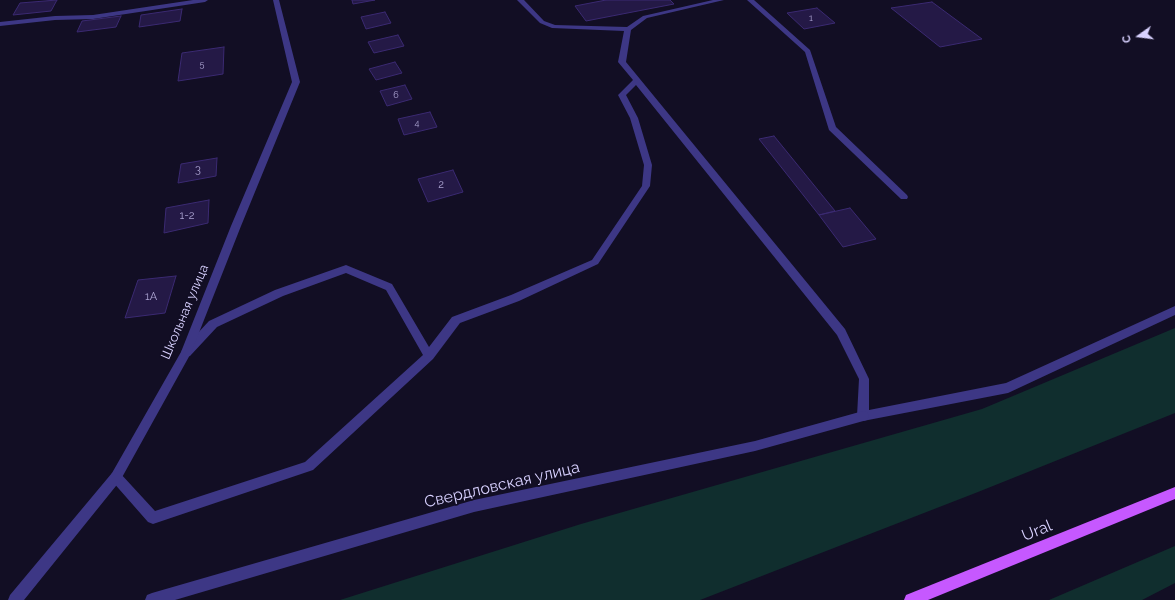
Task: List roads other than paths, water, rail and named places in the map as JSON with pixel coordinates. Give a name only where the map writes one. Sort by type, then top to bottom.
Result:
[{"type":"main road","name":"Ural","points":[[911,600],[1175,493]]},
{"type":"street","points":[[0,24],[55,18],[93,17],[205,0]]},
{"type":"street","name":"Школьная улица","points":[[15,600],[116,477],[186,353],[236,226],[296,82],[276,0]]},
{"type":"street","points":[[520,0],[542,22],[554,27],[628,30],[645,17],[721,0]]},
{"type":"street","points":[[750,0],[808,51],[832,128],[904,197]]},
{"type":"street","points":[[628,30],[622,62],[841,332],[864,379],[863,416]]},
{"type":"street","points":[[116,477],[153,518],[309,466],[429,356],[456,320],[515,298],[595,262],[646,186],[648,165],[634,118],[622,95],[637,80]]},
{"type":"street","points":[[186,353],[212,324],[279,293],[346,269],[389,287],[429,356]]},
{"type":"street","name":"Свердловская улица","points":[[152,600],[474,506],[755,446],[863,416],[1008,388],[1175,310]]}]
